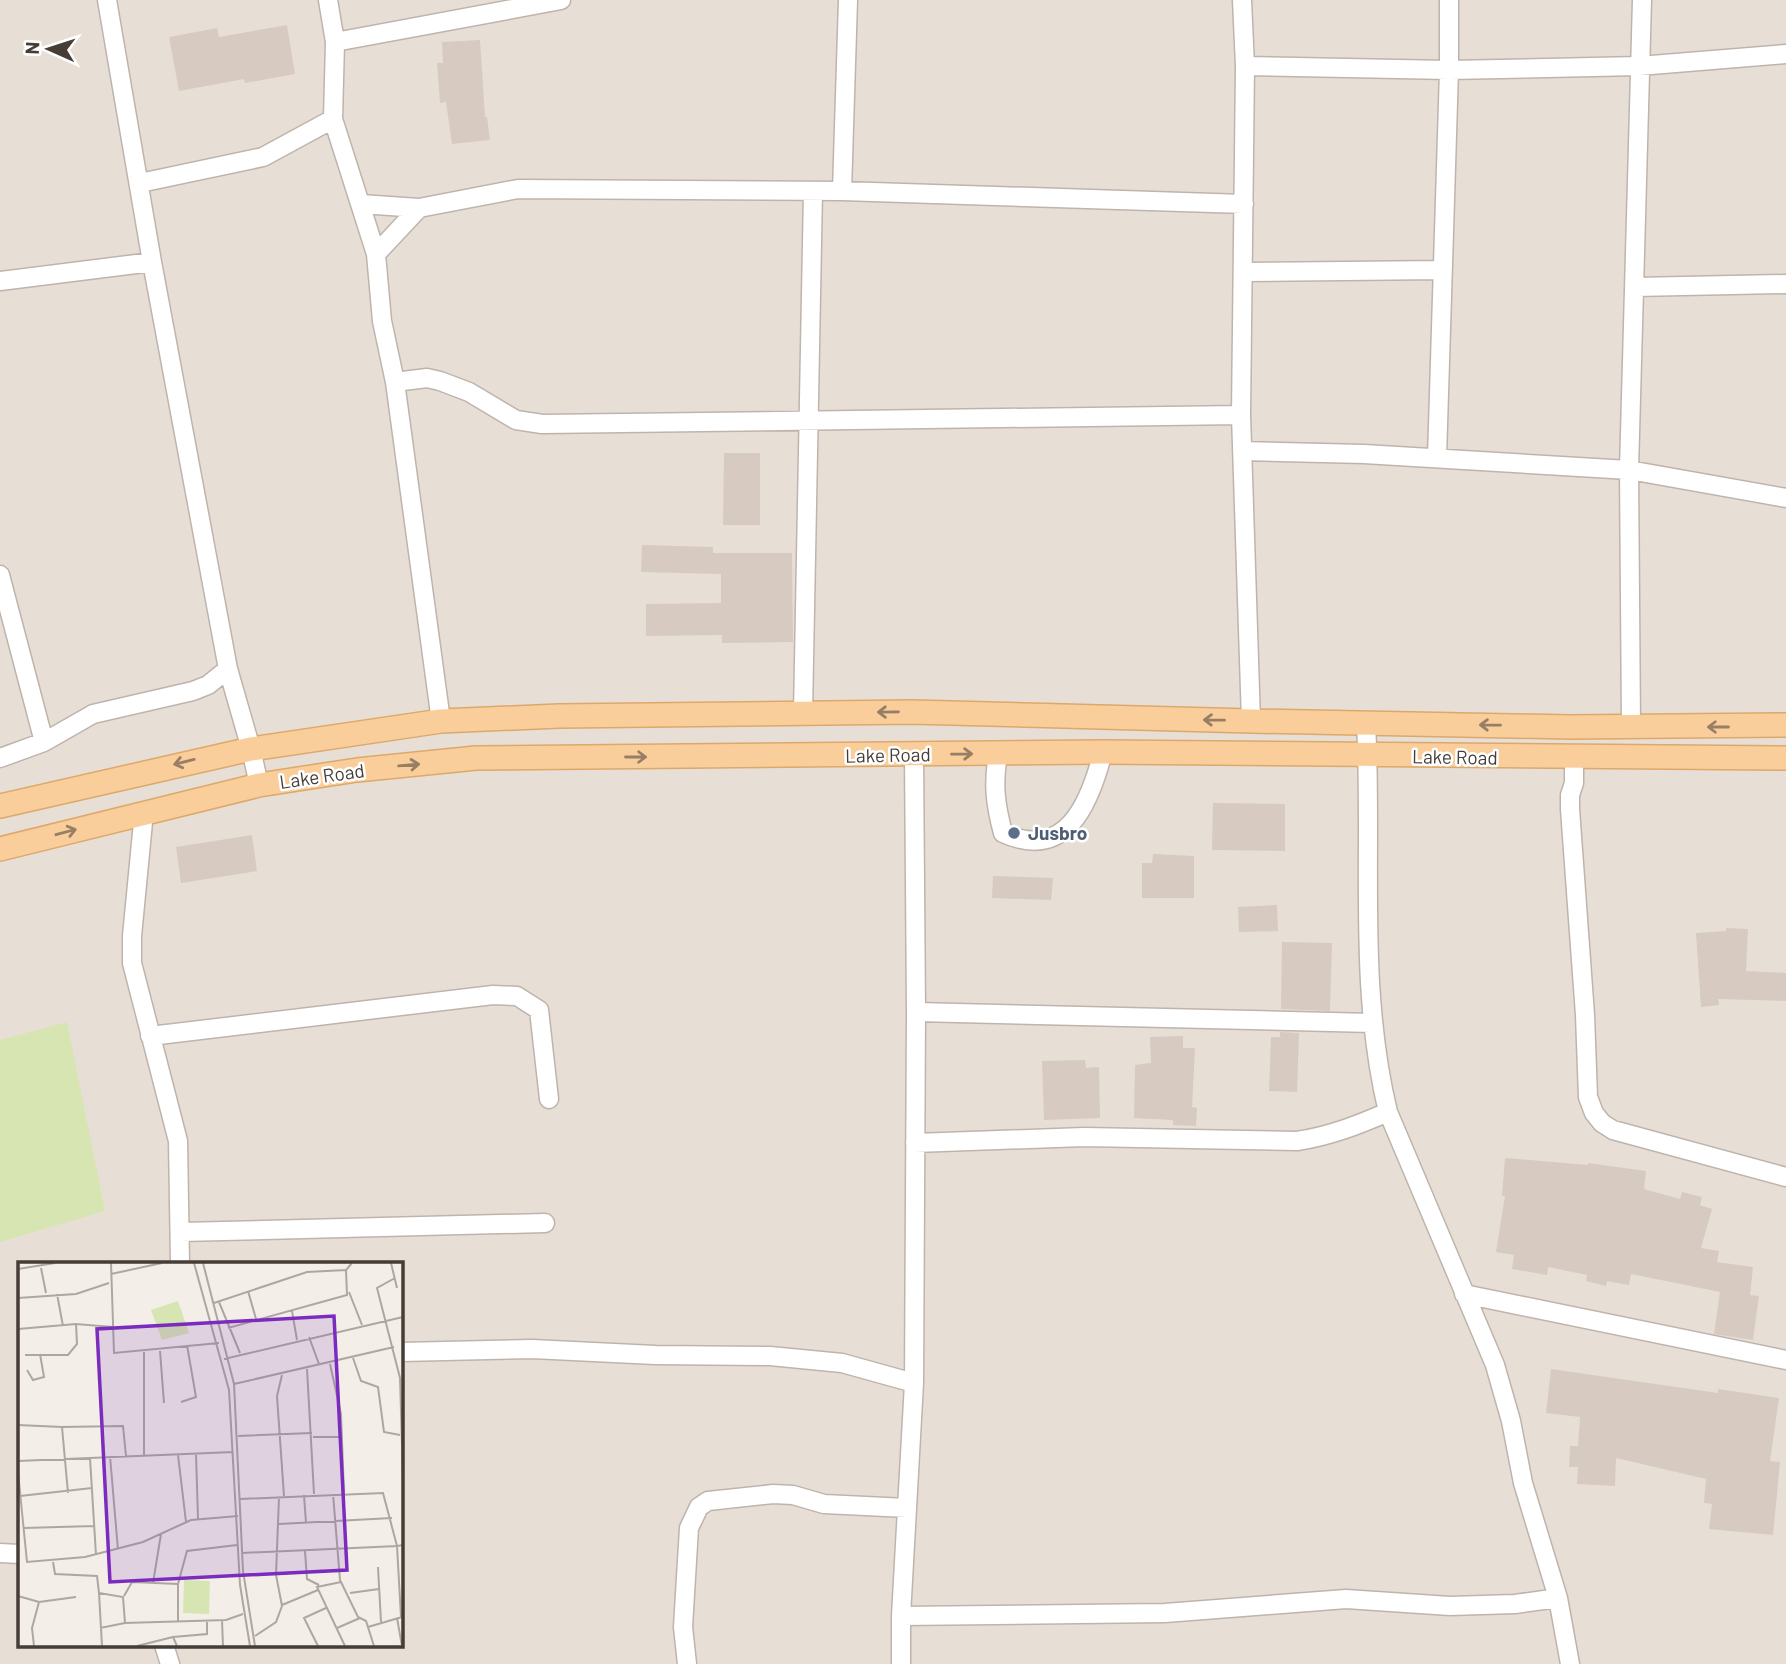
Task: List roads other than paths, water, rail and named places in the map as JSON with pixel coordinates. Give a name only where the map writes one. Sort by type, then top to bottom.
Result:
[{"type":"main road","name":"Lake Road","points":[[0,806],[251,748],[442,721],[559,716],[993,713],[1366,723],[1631,727],[1786,725]]},
{"type":"main road","name":"Lake Road","points":[[0,849],[259,785],[358,770],[476,758],[1103,752],[1786,758]]},
{"type":"street","points":[[107,0],[152,262],[228,668],[259,785]]},
{"type":"street","points":[[328,0],[335,42],[332,119],[376,254],[382,321],[395,382],[442,721]]},
{"type":"street","points":[[335,42],[561,0]]},
{"type":"street","points":[[842,191],[848,0]]},
{"type":"street","points":[[1242,0],[1245,66],[1241,415],[1251,721]]},
{"type":"street","points":[[1437,457],[1449,0]]},
{"type":"street","points":[[1631,727],[1629,470],[1642,0]]},
{"type":"street","points":[[1245,66],[1449,70],[1639,65],[1786,54]]},
{"type":"street","points":[[140,183],[263,157],[332,119]]},
{"type":"street","points":[[361,204],[419,208],[518,189],[842,191],[1244,204]]},
{"type":"street","points":[[803,713],[813,191]]},
{"type":"street","points":[[376,254],[419,208]]},
{"type":"street","points":[[0,281],[152,262]]},
{"type":"street","points":[[1243,272],[1442,270]]},
{"type":"street","points":[[1635,287],[1786,284]]},
{"type":"street","points":[[395,382],[427,378],[440,381],[469,391],[516,420],[542,424],[1241,415]]},
{"type":"street","points":[[1242,452],[1437,457],[1629,470],[1786,498]]},
{"type":"street","points":[[0,575],[44,742]]},
{"type":"street","points":[[0,758],[44,742],[93,715],[193,691],[208,685],[228,668]]},
{"type":"street","points":[[1366,723],[1368,932],[1372,1023],[1379,1076],[1388,1112],[1495,1365],[1511,1421],[1523,1483],[1558,1598],[1570,1664]]},
{"type":"street","points":[[998,754],[993,780],[996,808],[1003,833],[1016,839],[1031,839],[1053,837],[1078,815],[1090,796],[1103,752]]},
{"type":"street","points":[[901,1664],[901,1616],[914,1383],[914,755]]},
{"type":"street","points":[[1574,758],[1570,809],[1585,1015],[1588,1097],[1594,1113],[1602,1123],[1614,1130],[1786,1177]]},
{"type":"street","points":[[144,812],[132,936],[132,963],[178,1141],[180,1262]]},
{"type":"street","points":[[150,1036],[493,995],[517,996],[539,1010],[549,1099]]},
{"type":"street","points":[[916,1012],[1372,1023]]},
{"type":"street","points":[[915,1143],[1084,1137],[1297,1141],[1348,1130],[1388,1112]]},
{"type":"street","points":[[181,1232],[545,1223]]},
{"type":"street","points":[[1464,1294],[1786,1360]]},
{"type":"street","points":[[402,1352],[532,1349],[655,1355],[770,1356],[842,1363],[914,1383]]},
{"type":"street","points":[[687,1664],[683,1627],[689,1528],[699,1507],[708,1501],[773,1494],[793,1495],[824,1504],[907,1508]]},
{"type":"street","points":[[0,1553],[18,1554]]},
{"type":"street","points":[[901,1616],[1165,1613],[1346,1598],[1450,1606],[1515,1604],[1558,1598]]},
{"type":"street","points":[[164,1646],[170,1664]]},
{"type":"place","name":"Jusbro","points":[[1014,833]]}]
